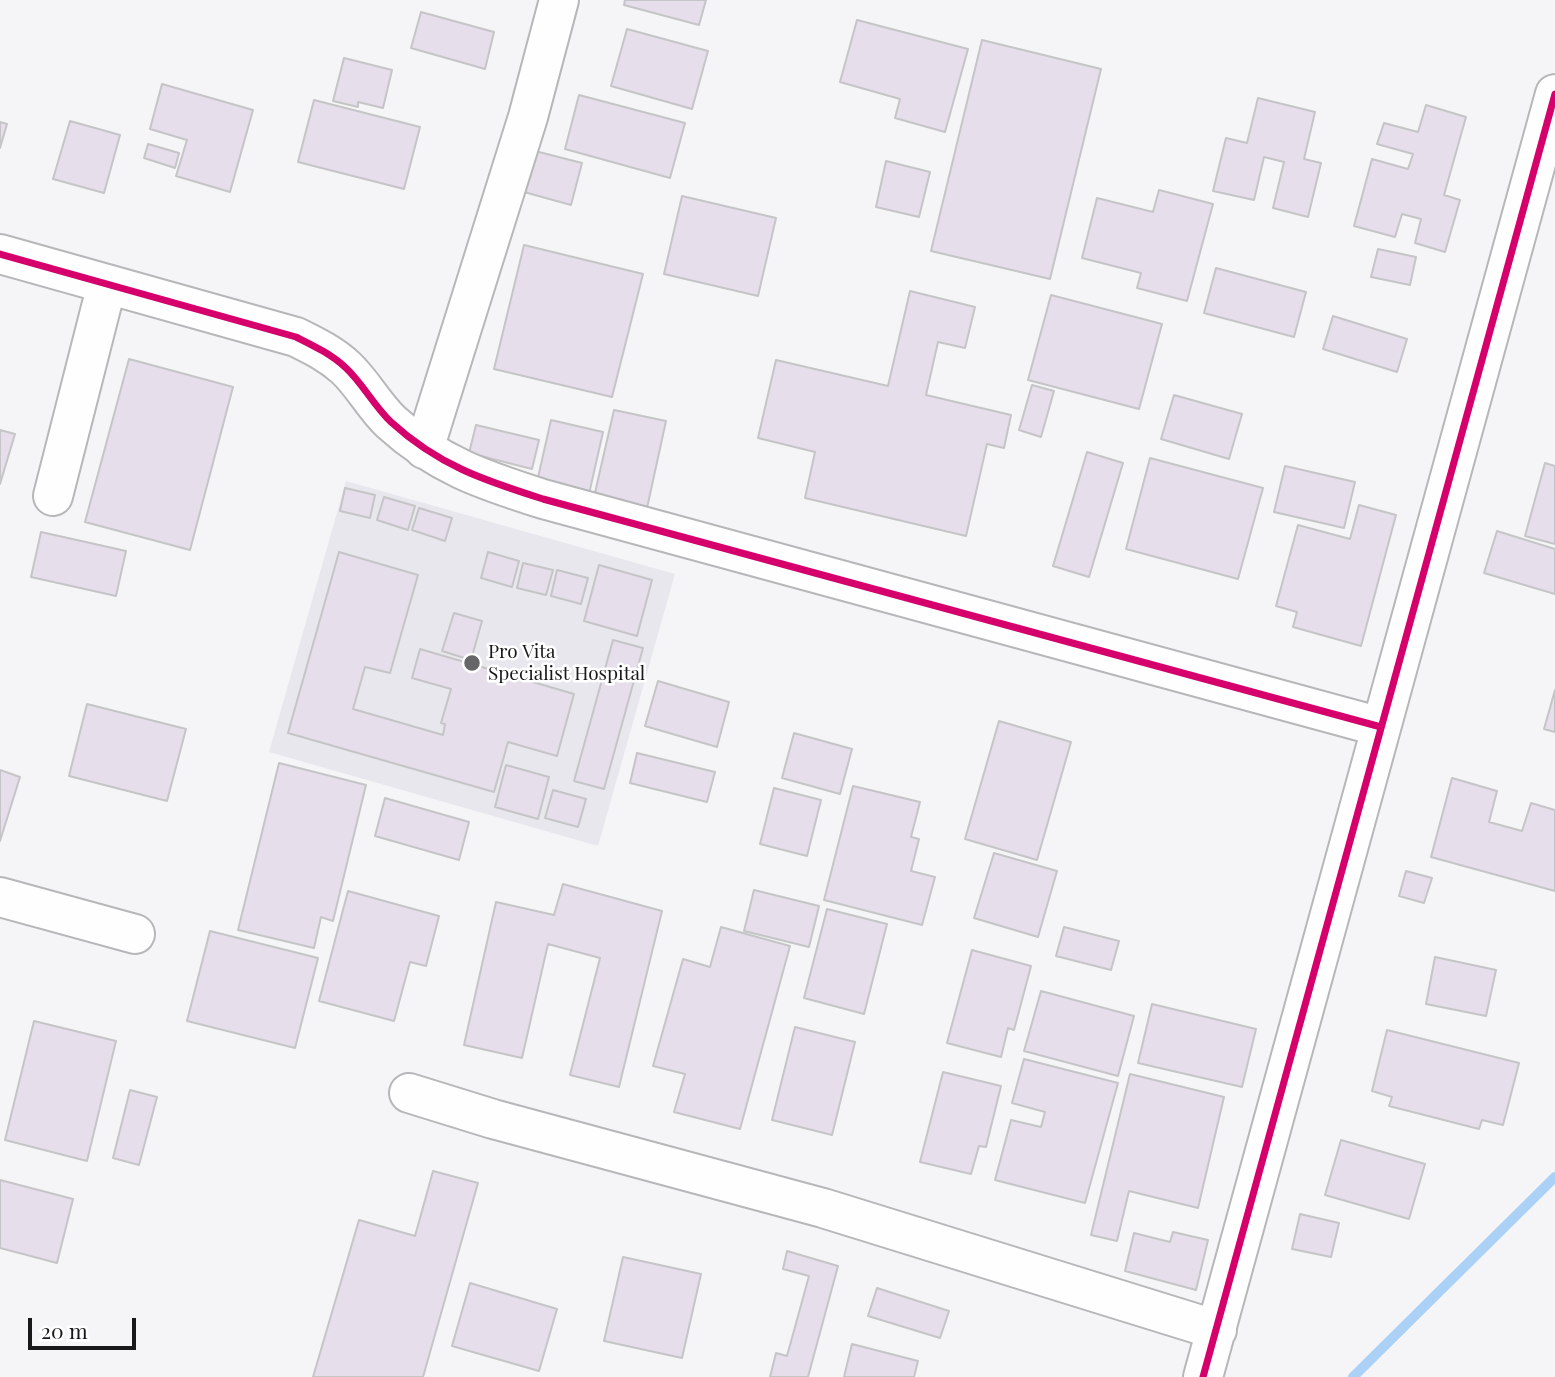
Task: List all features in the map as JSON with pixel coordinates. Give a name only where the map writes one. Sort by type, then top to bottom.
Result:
[{"type":"street","points":[[424,449],[528,117],[559,0]]},
{"type":"street","points":[[1203,1377],[1555,94]]},
{"type":"street","points":[[0,254],[296,337],[324,350],[347,369],[389,420],[424,449],[461,470],[498,484],[543,499],[1381,727]]},
{"type":"street","points":[[53,496],[107,284]]},
{"type":"street","points":[[0,897],[135,934]]},
{"type":"street","points":[[409,1093],[493,1119],[823,1208],[1217,1329]]},
{"type":"shaded area","name":"Pro Vita Specialist Hospital","points":[[346,481],[675,574],[598,846],[269,752]]},
{"type":"building","points":[[625,0],[706,0],[699,25],[624,5]]},
{"type":"building","points":[[421,12],[494,32],[485,69],[411,48]]},
{"type":"building","points":[[857,20],[968,49],[945,132],[895,118],[900,99],[840,82]]},
{"type":"building","points":[[627,29],[708,51],[692,109],[611,86]]},
{"type":"building","points":[[982,40],[1101,69],[1050,279],[931,251]]},
{"type":"building","points":[[344,58],[392,70],[383,108],[358,102],[358,107],[333,101]]},
{"type":"building","points":[[162,84],[253,110],[230,192],[176,176],[187,140],[150,129]]},
{"type":"building","points":[[579,95],[685,123],[670,178],[565,149]]},
{"type":"building","points":[[1258,98],[1315,112],[1304,159],[1321,163],[1308,217],[1273,208],[1284,162],[1264,157],[1254,200],[1213,191],[1226,138],[1247,143]]},
{"type":"building","points":[[314,100],[420,127],[404,189],[298,162]]},
{"type":"building","points":[[1426,105],[1466,117],[1444,195],[1460,200],[1445,252],[1415,243],[1421,219],[1402,214],[1395,237],[1354,226],[1372,159],[1408,169],[1413,154],[1377,144],[1384,123],[1418,132]]},
{"type":"building","points":[[70,121],[120,135],[104,193],[53,179]]},
{"type":"building","points":[[0,122],[7,124],[0,148]]},
{"type":"building","points":[[148,144],[179,153],[175,168],[144,158]]},
{"type":"building","points":[[535,151],[582,163],[571,205],[524,192]]},
{"type":"building","points":[[886,161],[930,172],[919,217],[876,207]]},
{"type":"building","points":[[1159,190],[1213,204],[1187,301],[1137,288],[1141,273],[1082,258],[1097,198],[1153,212]]},
{"type":"building","points":[[682,196],[776,218],[758,296],[664,274]]},
{"type":"building","points":[[524,245],[643,274],[612,397],[494,369]]},
{"type":"building","points":[[1378,249],[1416,257],[1410,285],[1371,277]]},
{"type":"building","points":[[1216,268],[1306,292],[1294,337],[1204,313]]},
{"type":"building","points":[[910,291],[975,307],[965,348],[938,342],[926,395],[1011,415],[1004,448],[987,444],[966,536],[805,498],[815,452],[758,438],[776,360],[888,386]]},
{"type":"building","points":[[1051,295],[1162,324],[1139,409],[1028,380]]},
{"type":"building","points":[[1333,316],[1407,339],[1397,372],[1323,349]]},
{"type":"building","points":[[129,359],[233,387],[190,550],[85,522]]},
{"type":"building","points":[[1032,385],[1054,391],[1041,437],[1019,430]]},
{"type":"building","points":[[1174,395],[1242,414],[1229,459],[1161,439]]},
{"type":"building","points":[[614,410],[666,421],[647,508],[594,497]]},
{"type":"building","points":[[551,420],[603,432],[589,494],[537,482]]},
{"type":"building","points":[[476,425],[539,440],[532,469],[469,453]]},
{"type":"building","points":[[0,430],[15,434],[0,484]]},
{"type":"building","points":[[1087,452],[1123,463],[1089,577],[1053,566]]},
{"type":"building","points":[[1150,458],[1263,488],[1238,579],[1126,549]]},
{"type":"building","points":[[1545,463],[1555,466],[1555,544],[1525,536]]},
{"type":"building","points":[[1285,466],[1355,482],[1344,528],[1274,512]]},
{"type":"building","points":[[345,488],[375,495],[370,518],[340,511]]},
{"type":"building","points":[[384,497],[415,506],[408,530],[377,520]]},
{"type":"building","points":[[1359,505],[1396,515],[1361,646],[1293,627],[1297,612],[1276,606],[1298,525],[1350,539]]},
{"type":"building","points":[[419,508],[452,518],[445,541],[412,530]]},
{"type":"building","points":[[1497,531],[1555,549],[1555,594],[1484,573]]},
{"type":"building","points":[[41,532],[126,551],[116,596],[31,577]]},
{"type":"building","points":[[339,552],[418,575],[390,673],[365,667],[353,709],[443,735],[445,724],[441,723],[451,689],[412,678],[420,649],[574,694],[557,756],[508,742],[494,792],[288,733]]},
{"type":"building","points":[[488,552],[519,561],[512,587],[481,578]]},
{"type":"building","points":[[523,563],[553,570],[546,595],[517,588]]},
{"type":"building","points":[[599,565],[652,580],[637,636],[584,621]]},
{"type":"building","points":[[557,570],[588,578],[581,604],[551,596]]},
{"type":"building","points":[[454,613],[482,621],[471,660],[442,651]]},
{"type":"building","points":[[613,640],[643,648],[604,789],[574,781]]},
{"type":"building","points":[[658,681],[729,702],[717,747],[645,726]]},
{"type":"building","points":[[1555,690],[1555,732],[1544,729]]},
{"type":"building","points":[[87,704],[186,729],[167,801],[69,776]]},
{"type":"building","points":[[999,721],[1071,742],[1037,860],[965,839]]},
{"type":"building","points":[[794,733],[852,749],[840,794],[782,778]]},
{"type":"building","points":[[637,753],[715,772],[707,802],[630,783]]},
{"type":"building","points":[[279,763],[366,785],[333,921],[321,917],[314,948],[238,930]]},
{"type":"building","points":[[506,765],[549,777],[538,819],[495,807]]},
{"type":"building","points":[[0,770],[20,777],[0,841]]},
{"type":"building","points":[[1452,778],[1497,791],[1489,822],[1522,831],[1531,803],[1555,810],[1555,891],[1431,857]]},
{"type":"building","points":[[853,786],[920,802],[911,837],[919,839],[911,871],[935,877],[922,925],[824,900]]},
{"type":"building","points":[[774,788],[821,800],[807,856],[760,844]]},
{"type":"building","points":[[553,790],[586,799],[578,827],[545,818]]},
{"type":"building","points":[[385,798],[469,822],[459,860],[375,836]]},
{"type":"building","points":[[994,853],[1057,871],[1038,937],[974,918]]},
{"type":"building","points":[[1406,871],[1432,878],[1424,903],[1399,896]]},
{"type":"building","points":[[563,884],[662,911],[619,1087],[570,1075],[600,958],[548,944],[522,1058],[464,1045],[496,902],[554,915]]},
{"type":"building","points":[[754,890],[819,906],[809,947],[744,931]]},
{"type":"building","points":[[348,891],[439,916],[426,966],[410,962],[394,1021],[319,1001]]},
{"type":"building","points":[[827,909],[887,924],[864,1014],[804,998]]},
{"type":"building","points":[[721,927],[790,946],[740,1129],[674,1112],[685,1074],[653,1066],[683,959],[710,967]]},
{"type":"building","points":[[1064,927],[1119,941],[1111,970],[1056,956]]},
{"type":"building","points":[[210,931],[318,958],[295,1048],[187,1021]]},
{"type":"building","points":[[972,950],[1031,966],[1014,1030],[1008,1028],[1001,1057],[947,1043]]},
{"type":"building","points":[[1435,957],[1496,970],[1486,1016],[1426,1004]]},
{"type":"building","points":[[1041,991],[1134,1016],[1118,1076],[1024,1051]]},
{"type":"building","points":[[1152,1004],[1256,1029],[1242,1087],[1138,1063]]},
{"type":"building","points":[[34,1021],[116,1041],[87,1161],[5,1140]]},
{"type":"building","points":[[795,1027],[855,1042],[832,1135],[772,1120]]},
{"type":"building","points":[[1387,1030],[1519,1063],[1503,1125],[1482,1120],[1479,1129],[1389,1106],[1392,1097],[1372,1091]]},
{"type":"building","points":[[1024,1059],[1118,1083],[1085,1203],[995,1180],[1011,1120],[1041,1127],[1045,1112],[1012,1103]]},
{"type":"building","points":[[943,1072],[1001,1086],[986,1147],[979,1146],[971,1174],[920,1162]]},
{"type":"building","points":[[1130,1074],[1224,1097],[1198,1208],[1129,1191],[1117,1241],[1091,1235]]},
{"type":"building","points":[[130,1090],[157,1097],[139,1165],[113,1158]]},
{"type":"building","points":[[1341,1140],[1425,1164],[1409,1219],[1325,1195]]},
{"type":"building","points":[[433,1171],[478,1183],[423,1377],[313,1377],[359,1220],[415,1236]]},
{"type":"building","points":[[0,1180],[73,1199],[57,1263],[0,1248]]},
{"type":"building","points":[[1300,1214],[1339,1223],[1331,1257],[1292,1249]]},
{"type":"building","points":[[1173,1232],[1208,1240],[1196,1290],[1125,1271],[1134,1233],[1170,1242]]},
{"type":"building","points":[[787,1251],[838,1266],[808,1377],[770,1377],[776,1353],[787,1356],[809,1276],[783,1269]]},
{"type":"building","points":[[623,1257],[701,1274],[682,1358],[604,1341]]},
{"type":"building","points":[[470,1283],[557,1309],[539,1371],[452,1346]]},
{"type":"building","points":[[877,1288],[949,1311],[940,1338],[868,1316]]},
{"type":"building","points":[[852,1344],[918,1361],[914,1377],[844,1377]]},
{"type":"waterway","points":[[1353,1377],[1555,1177]]},
{"type":"cycle path","points":[[1203,1377],[1555,94]]},
{"type":"cycle path","points":[[0,254],[296,337],[328,354],[346,368],[385,416],[426,450],[462,470],[501,485],[543,499],[1381,727]]},
{"type":"place","name":"Pro Vita Specialist Hospital","points":[[472,663]]}]
